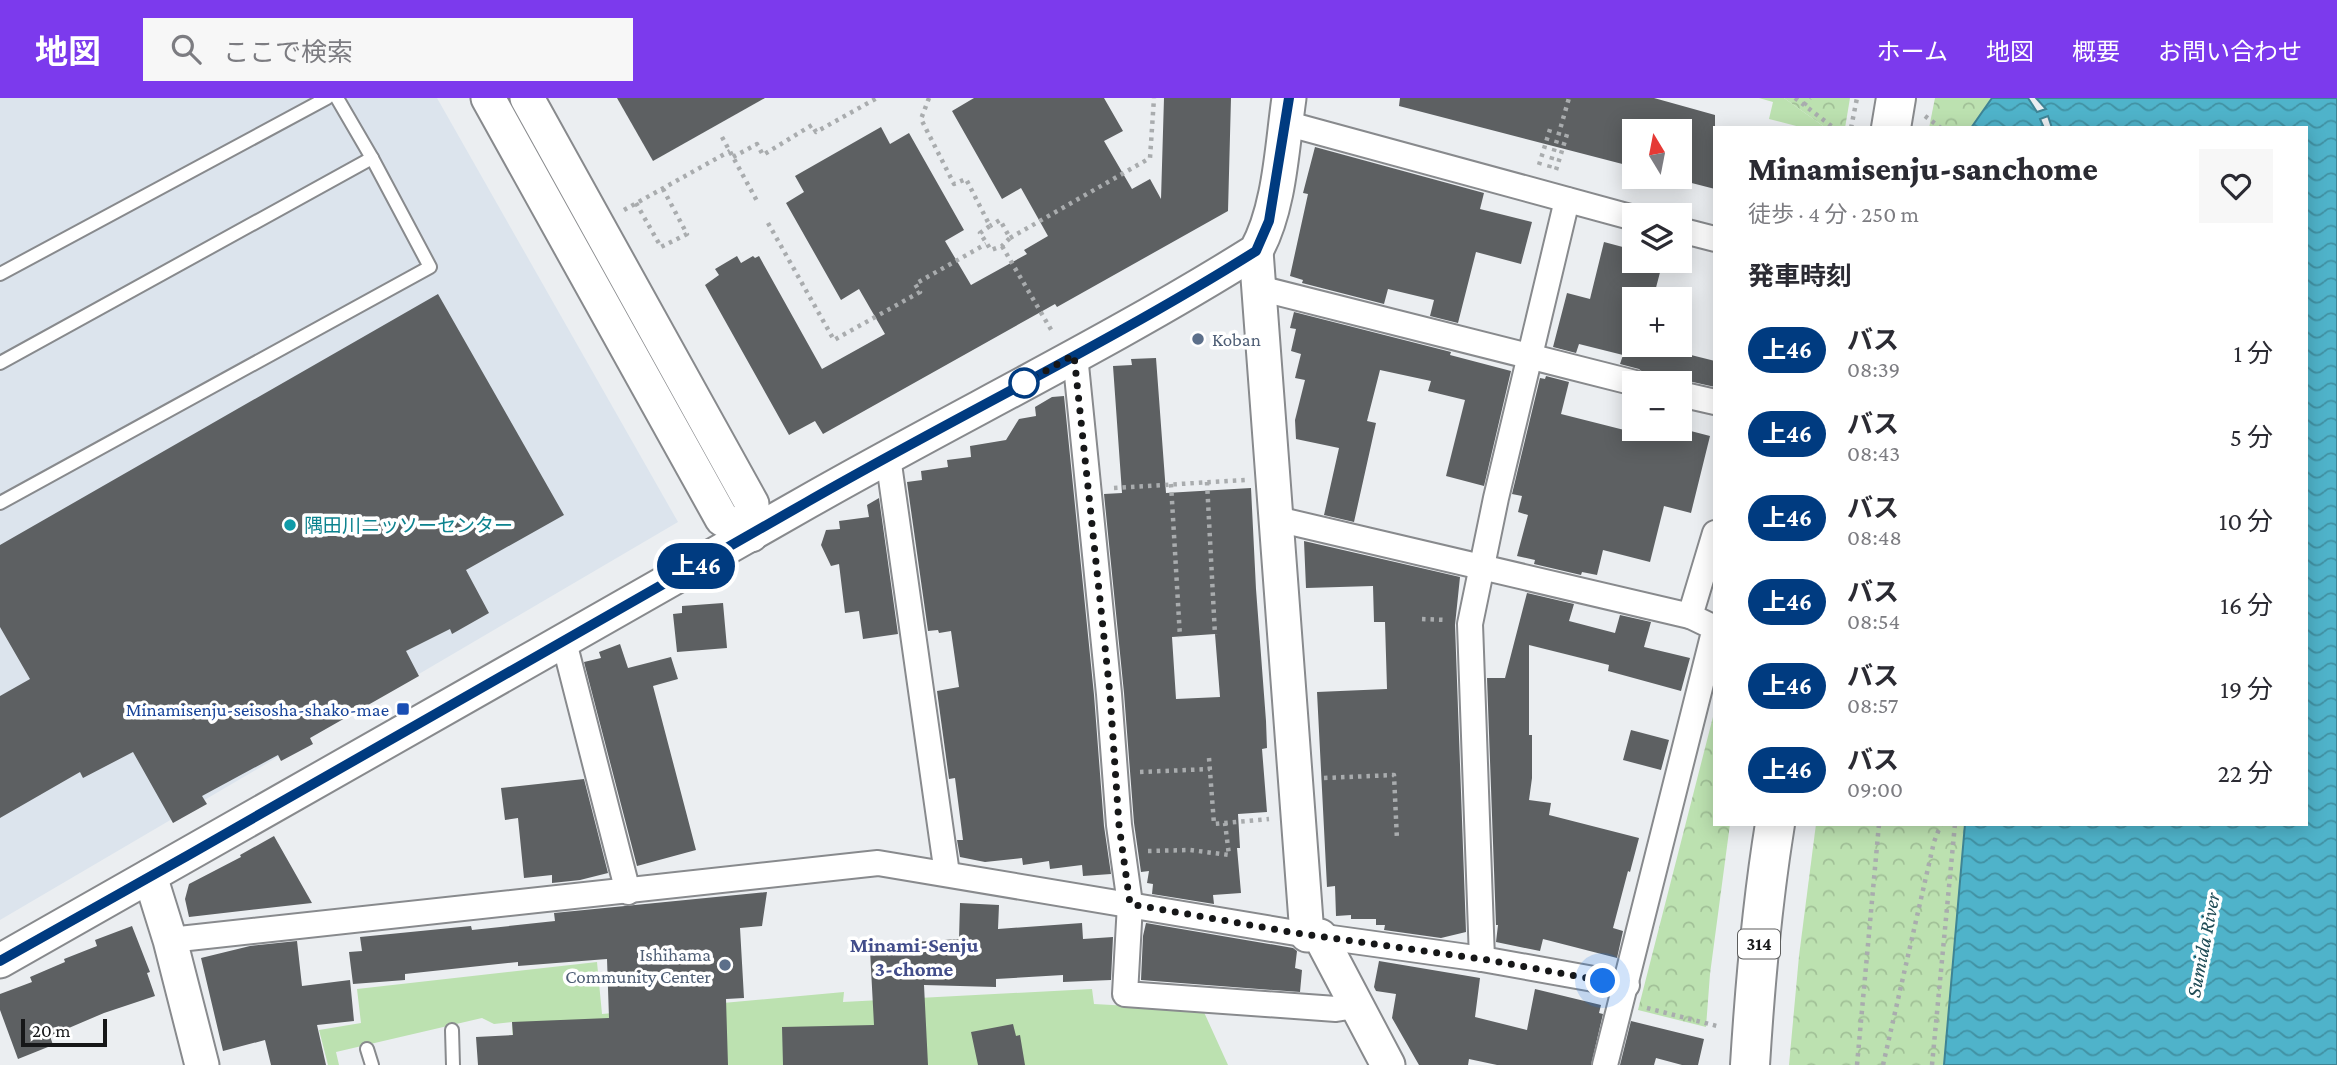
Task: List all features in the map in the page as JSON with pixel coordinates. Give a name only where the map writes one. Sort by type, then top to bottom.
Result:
[{"type":"main road","points":[[1891,126],[1896,98]]},
{"type":"main road","name":"314","points":[[1750,1065],[1765,884],[1774,826]]},
{"type":"street","points":[[488,98],[722,519],[751,535]]},
{"type":"street","points":[[527,98],[752,504],[751,535]]},
{"type":"street","points":[[1388,1065],[1314,935],[1256,251],[1269,221],[1287,111],[1567,200],[1622,215]]},
{"type":"street","points":[[1482,959],[1470,624],[1481,565],[1567,200]]},
{"type":"street","points":[[1692,233],[1713,238]]},
{"type":"street","points":[[0,961],[888,457],[1066,348],[1256,251]]},
{"type":"street","points":[[1259,288],[1622,380]]},
{"type":"street","points":[[1066,348],[1088,490],[1130,904],[1125,994],[1336,1009],[1355,1006]]},
{"type":"street","points":[[1692,397],[1713,402]]},
{"type":"street","points":[[888,457],[947,874]]},
{"type":"street","points":[[1277,519],[1690,616],[1713,627]]},
{"type":"street","points":[[1690,616],[1713,540]]},
{"type":"street","points":[[1605,1065],[1713,636]]},
{"type":"street","points":[[564,642],[628,892]]},
{"type":"street","points":[[170,940],[878,863],[1314,935],[1482,959],[1627,985]]},
{"type":"street","points":[[150,876],[170,940],[202,1065]]},
{"type":"lane","points":[[0,274],[327,98]]},
{"type":"lane","points":[[0,503],[430,267],[337,98]]},
{"type":"lane","points":[[0,363],[372,158]]},
{"type":"lane","points":[[452,1030],[453,1065]]},
{"type":"lane","points":[[368,1049],[372,1065]]},
{"type":"path","points":[[733,157],[757,144],[763,155],[812,125],[816,132],[877,98]]},
{"type":"path","points":[[929,98],[921,119],[954,184],[966,179],[990,226]]},
{"type":"path","points":[[1010,238],[1000,220],[980,233],[991,250],[1002,246],[1010,238],[1150,158],[1154,98]]},
{"type":"path","points":[[1547,173],[1569,98]]},
{"type":"path","points":[[1795,98],[1831,126]]},
{"type":"path","points":[[1804,105],[1810,98]]},
{"type":"path","points":[[1852,126],[1857,98]]},
{"type":"path","points":[[1538,170],[1551,126]]},
{"type":"path","points":[[1555,175],[1568,131]]},
{"type":"path","points":[[722,138],[757,201]]},
{"type":"path","points":[[624,210],[730,151]]},
{"type":"path","points":[[636,204],[662,247],[687,234],[663,189]]},
{"type":"path","points":[[768,223],[834,340],[920,292],[915,284],[986,244]]},
{"type":"path","points":[[1002,246],[1066,348]]},
{"type":"path","points":[[1088,490],[1256,479]]},
{"type":"path","points":[[1207,482],[1215,635]]},
{"type":"path","points":[[1171,484],[1180,637]]},
{"type":"path","points":[[1209,758],[1214,824],[1279,818]]},
{"type":"path","points":[[1115,773],[1210,769]]},
{"type":"path","points":[[1312,778],[1394,775],[1397,840]]},
{"type":"path","points":[[1123,853],[1190,850],[1228,855],[1225,823]]},
{"type":"path","points":[[1857,1065],[1880,826]]},
{"type":"path","points":[[1883,1065],[1934,842],[1940,826]]},
{"type":"path","points":[[1932,1065],[1955,826]]},
{"type":"path","points":[[1646,1008],[1717,1026]]},
{"type":"shaded area","points":[[0,98],[437,98],[678,522],[0,920]]},
{"type":"green space","points":[[1759,98],[1784,98],[1823,126],[1796,126],[1769,119],[1773,102]]},
{"type":"green space","points":[[1784,98],[1850,98],[1845,126],[1823,126]]},
{"type":"green space","points":[[1935,98],[1992,98],[1972,126],[1929,126]]},
{"type":"green space","points":[[1713,717],[1713,826],[1730,826],[1710,974],[1706,1027],[1638,1010]]},
{"type":"green space","points":[[1816,826],[1965,826],[1944,1065],[1789,1065],[1799,956]]},
{"type":"green space","points":[[597,962],[602,1014],[844,992],[843,1002],[1092,989],[1094,1004],[1203,1010],[1228,1065],[514,1065],[512,1022],[494,1024],[482,1018],[336,1052],[339,1065],[328,1065],[319,1030],[361,1023],[357,989]]},
{"type":"water","name":"Sumida River","points":[[1992,98],[2028,98],[2037,112],[2046,109],[2036,98],[2337,98],[2337,1065],[1944,1065],[1965,826],[2308,826],[2308,126],[2051,126],[2048,116],[2040,119],[2043,126],[1972,126]]},
{"type":"building","points":[[617,98],[765,98],[653,161]]},
{"type":"building","points":[[974,98],[1104,98],[1123,131],[1104,141],[1132,189],[1150,179],[1161,199],[1164,98],[1231,98],[1228,211],[823,434],[815,421],[789,435],[705,285],[719,275],[715,269],[737,256],[741,263],[753,256],[759,256],[822,369],[885,334],[859,289],[841,300],[786,203],[804,192],[795,176],[881,127],[890,144],[909,133],[964,230],[945,241],[971,285],[1027,254],[1024,250],[1048,236],[1021,188],[1002,199],[952,111]]},
{"type":"building","points":[[1400,98],[1654,98],[1715,115],[1713,188],[1692,183],[1692,119],[1622,119],[1622,164],[1399,106]]},
{"type":"building","points":[[1315,147],[1484,193],[1480,209],[1532,222],[1521,264],[1476,252],[1458,323],[1430,316],[1434,300],[1388,289],[1384,304],[1302,283],[1303,280],[1290,276],[1308,194],[1303,193]]},
{"type":"building","points":[[1604,242],[1622,247],[1622,273],[1660,273],[1656,287],[1622,287],[1622,355],[1579,344],[1576,353],[1553,347],[1567,293],[1590,299]]},
{"type":"building","name":"隅田川ニッソーセンター","points":[[438,294],[564,515],[466,570],[489,613],[452,634],[450,629],[406,651],[419,676],[310,738],[313,744],[281,761],[278,755],[202,796],[207,804],[173,823],[133,752],[83,778],[80,772],[0,818],[0,696],[30,679],[0,627],[0,545]]},
{"type":"building","points":[[1294,312],[1451,352],[1450,355],[1511,371],[1484,486],[1446,476],[1465,400],[1428,391],[1431,381],[1380,370],[1367,421],[1376,423],[1354,522],[1324,515],[1339,448],[1296,439],[1295,420],[1305,380],[1295,378],[1301,354],[1291,351],[1296,329],[1290,328]]},
{"type":"building","points":[[1692,355],[1713,360],[1713,387],[1692,382],[1692,371],[1641,371],[1620,364],[1622,357]]},
{"type":"building","points":[[1156,358],[1166,493],[1251,488],[1266,721],[1267,748],[1262,749],[1267,812],[1238,814],[1240,848],[1237,848],[1241,893],[1213,895],[1214,904],[1152,894],[1153,884],[1147,883],[1149,871],[1141,872],[1134,823],[1104,494],[1122,493],[1113,366],[1132,365],[1131,359]],"holes":[[[1215,634],[1220,697],[1176,699],[1172,637]]]},
{"type":"building","points":[[1546,376],[1569,382],[1561,414],[1622,429],[1622,441],[1692,441],[1692,431],[1710,436],[1691,513],[1664,506],[1650,562],[1603,550],[1597,575],[1582,572],[1581,575],[1534,564],[1535,560],[1517,556],[1528,515],[1518,512],[1522,496],[1512,494],[1540,378],[1545,379]]},
{"type":"building","points":[[1064,396],[1094,695],[1104,826],[1111,874],[1083,876],[1082,865],[1050,869],[1049,861],[1023,865],[1022,858],[985,862],[960,857],[957,840],[963,840],[955,778],[949,779],[937,691],[959,687],[951,631],[928,631],[907,482],[922,480],[921,471],[948,467],[947,460],[971,457],[970,446],[1006,440],[1019,419],[1036,416],[1035,407],[1052,397]]},
{"type":"building","points":[[879,498],[898,634],[863,639],[859,611],[845,613],[839,564],[831,566],[821,545],[826,530],[840,529],[839,521],[869,517],[867,505]]},
{"type":"building","points":[[1304,541],[1460,577],[1455,625],[1466,932],[1441,938],[1384,930],[1385,925],[1376,925],[1376,919],[1351,919],[1351,915],[1336,916],[1335,886],[1327,887],[1317,692],[1387,689],[1385,622],[1374,622],[1373,586],[1306,588]]},
{"type":"building","points":[[1527,593],[1574,604],[1569,621],[1615,633],[1620,615],[1651,622],[1644,647],[1690,658],[1681,691],[1608,671],[1609,665],[1529,645],[1532,778],[1529,800],[1551,803],[1549,815],[1639,838],[1613,928],[1623,931],[1617,958],[1543,939],[1540,951],[1496,942],[1498,925],[1487,678],[1505,678]]},
{"type":"building","points":[[723,603],[727,648],[677,652],[673,614],[682,613],[682,606]]},
{"type":"building","points":[[620,644],[628,668],[671,657],[678,679],[653,686],[696,850],[637,866],[584,662],[601,658],[599,652]]},
{"type":"building","points":[[1631,730],[1669,740],[1661,770],[1623,760]]},
{"type":"building","points":[[584,779],[608,873],[552,883],[552,875],[524,878],[518,818],[505,820],[501,788]]},
{"type":"building","points":[[274,836],[312,903],[189,917],[185,899],[189,884]]},
{"type":"building","points":[[767,892],[762,926],[740,928],[744,998],[726,999],[728,1065],[478,1065],[476,1037],[513,1035],[512,1022],[609,1018],[607,959],[518,966],[518,962],[405,974],[405,980],[353,984],[349,952],[362,951],[360,937],[471,926],[472,930],[555,921],[554,913]]},
{"type":"building","points":[[960,903],[999,905],[998,929],[1082,923],[1083,939],[1113,937],[1111,980],[1063,982],[1063,975],[996,979],[996,987],[924,985],[928,1065],[783,1065],[782,1027],[874,1025],[870,950],[882,949],[882,944],[959,939]]},
{"type":"building","points":[[1146,923],[1293,948],[1297,951],[1295,968],[1302,970],[1300,992],[1141,980]]},
{"type":"building","points":[[132,926],[150,972],[147,973],[155,996],[104,1013],[50,1036],[53,1045],[18,1059],[0,1010],[0,994],[32,982],[30,977],[97,946],[95,940]]},
{"type":"building","points":[[297,941],[302,986],[350,980],[354,1021],[317,1025],[326,1065],[271,1065],[265,1040],[223,1051],[201,958],[250,946]]},
{"type":"building","points":[[1379,961],[1480,978],[1475,1017],[1527,1030],[1535,989],[1601,1005],[1599,1013],[1603,1014],[1591,1065],[1497,1065],[1469,1059],[1468,1065],[1419,1065],[1392,1018],[1396,994],[1376,991],[1374,987]]},
{"type":"building","points":[[1631,1021],[1704,1039],[1698,1065],[1682,1065],[1656,1058],[1654,1065],[1620,1065]]},
{"type":"building","points":[[1013,1024],[1016,1036],[1020,1035],[1025,1065],[978,1065],[971,1032]]},
{"type":"bus line","name":"上46","points":[[0,961],[807,502],[1214,277],[1256,251],[1269,221],[1289,98]]},
{"type":"place","name":"Koban","points":[[1198,339]]},
{"type":"place","name":"隅田川ニッソーセンター","points":[[290,525]]},
{"type":"place","name":"Minamisenju-seisosha-shako-mae","points":[[403,709]]},
{"type":"place","name":"Ishihama Community Center","points":[[725,965]]},
{"type":"district","name":"Minami-Senju 3-chome","points":[[914,957]]},
{"type":"route","points":[[1024,383],[1074,355],[1110,694],[1119,825],[1130,904],[1296,933],[1482,959],[1603,981]]}]
